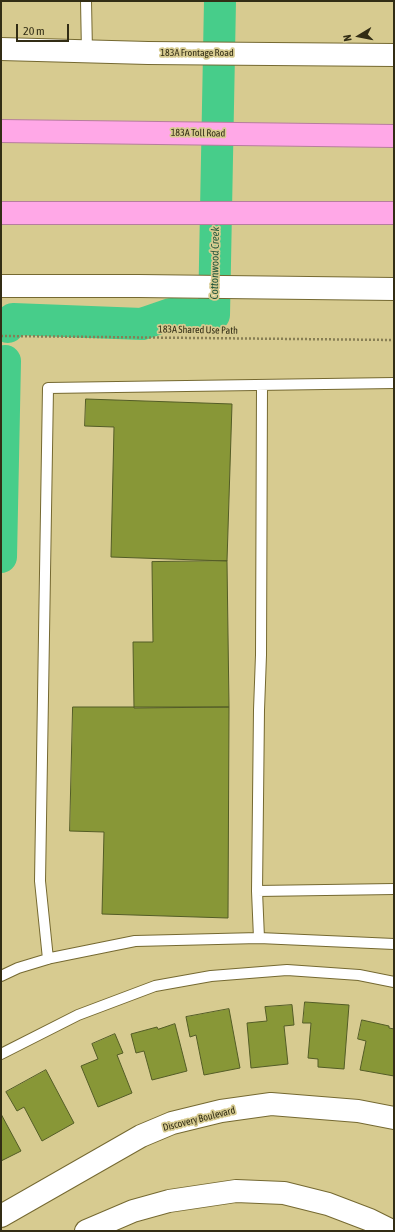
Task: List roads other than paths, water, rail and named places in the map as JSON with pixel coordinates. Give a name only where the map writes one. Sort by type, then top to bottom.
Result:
[{"type":"highway","name":"183A Toll Road","points":[[1,131],[394,136]]},
{"type":"highway","points":[[1,213],[394,213]]},
{"type":"main road","name":"183A Frontage Road","points":[[1,49],[148,53],[394,55]]},
{"type":"main road","points":[[1,286],[304,287],[394,289]]},
{"type":"main road","name":"Discovery Boulevard","points":[[1,1216],[141,1136],[172,1123],[221,1111],[271,1104],[358,1110],[394,1118]]},
{"type":"main road","points":[[86,1231],[133,1211],[162,1203],[236,1191],[284,1193],[321,1202],[370,1220],[392,1231]]},
{"type":"lane","points":[[86,1],[87,52]]},
{"type":"lane","points":[[48,959],[40,880],[48,388],[394,383]]},
{"type":"lane","points":[[259,938],[257,891],[261,655],[262,385]]},
{"type":"lane","points":[[257,891],[394,889]]},
{"type":"lane","points":[[1,976],[18,968],[48,959],[135,942],[259,938],[394,944]]},
{"type":"lane","points":[[1,1054],[78,1015],[155,986],[211,976],[287,970],[359,975],[394,982]]},
{"type":"waterway","name":"Cottonwood Creek","points":[[8,327],[13,319],[142,324],[171,314],[214,315],[220,1]]},
{"type":"waterway","name":"Cottonwood Creek","points":[[1,557],[5,361]]}]
